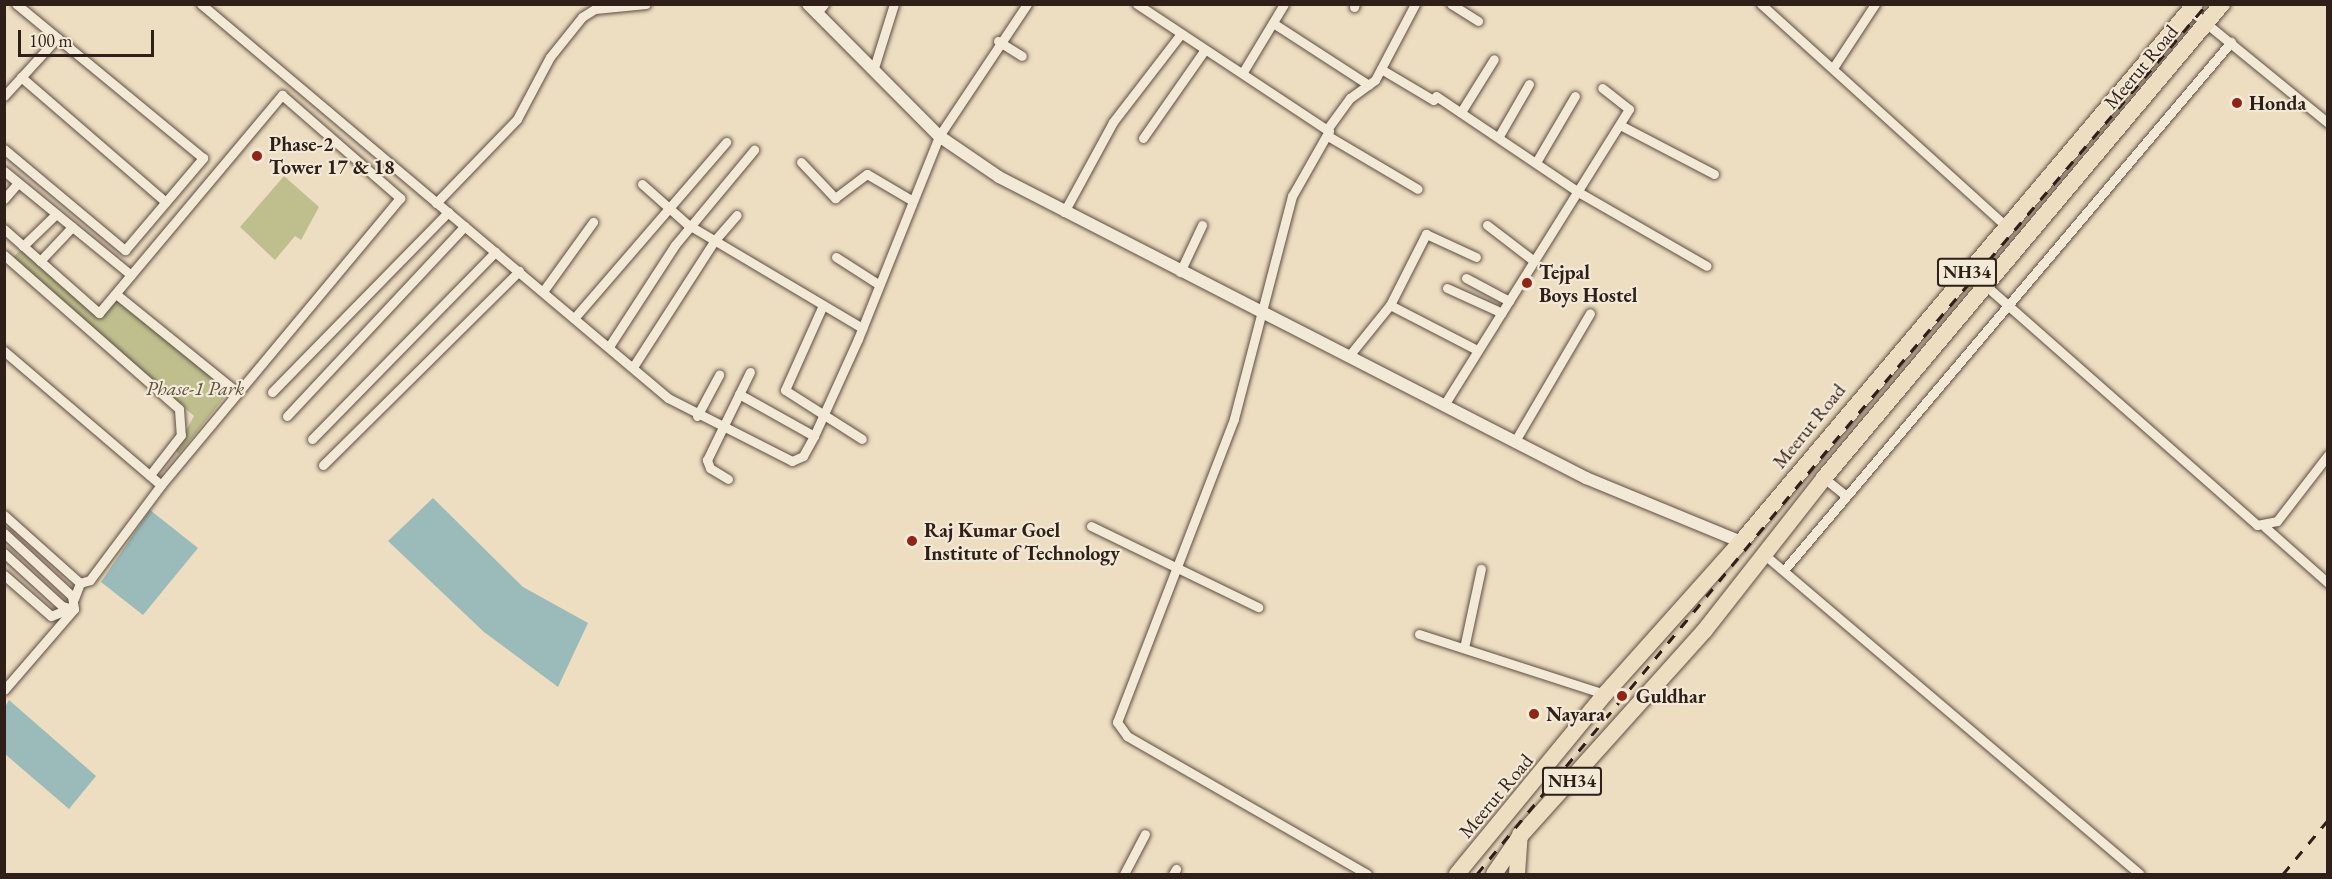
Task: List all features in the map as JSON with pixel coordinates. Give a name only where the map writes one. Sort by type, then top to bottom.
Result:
[{"type":"highway","name":"Meerut Road","points":[[1494,874],[1521,835],[1766,556],[1824,478],[2222,4]]},
{"type":"highway","name":"Meerut Road","points":[[1457,874],[1503,822],[1605,694],[1741,542],[2193,7]]},
{"type":"highway","points":[[1503,822],[1521,835],[1517,874]]},
{"type":"street","points":[[4,149],[125,250],[203,158],[16,4]]},
{"type":"street","points":[[201,4],[436,203],[576,316],[633,367],[697,416],[792,461],[802,456],[814,436],[862,328],[939,136],[998,41],[1027,4]]},
{"type":"street","points":[[436,203],[517,119],[550,57],[582,16],[595,9],[646,4]]},
{"type":"street","points":[[873,71],[894,4]]},
{"type":"street","points":[[1137,4],[1204,51],[1243,72],[1328,132],[1418,189]]},
{"type":"street","points":[[1243,72],[1284,4]]},
{"type":"street","points":[[1367,874],[1119,730],[1118,715],[1173,566],[1234,419],[1292,196],[1350,98],[1369,85],[1381,69],[1415,4]]},
{"type":"street","points":[[1451,4],[1478,21]]},
{"type":"street","points":[[1761,4],[2007,227]]},
{"type":"street","points":[[1833,68],[1875,4]]},
{"type":"street","points":[[2193,7],[2206,22],[2328,123]]},
{"type":"street","points":[[816,8],[873,71],[939,136],[999,177],[1180,272],[1587,478],[1741,542]]},
{"type":"street","points":[[1273,23],[1369,85]]},
{"type":"street","points":[[1064,212],[1113,122],[1180,35]]},
{"type":"street","points":[[6,89],[21,77],[57,38]]},
{"type":"street","points":[[998,41],[1022,56]]},
{"type":"street","points":[[1784,570],[2006,303],[2231,42]]},
{"type":"street","points":[[1143,138],[1204,51]]},
{"type":"street","points":[[1461,112],[1494,59]]},
{"type":"street","points":[[1381,69],[1461,112],[1538,159],[1580,193],[1707,266]]},
{"type":"street","points":[[21,77],[166,202]]},
{"type":"street","points":[[1499,136],[1529,84]]},
{"type":"street","points":[[1444,405],[1534,261],[1580,193],[1630,106],[1602,88]]},
{"type":"street","points":[[4,229],[99,313],[282,95],[400,198],[161,485],[90,580],[80,583]]},
{"type":"street","points":[[1538,159],[1575,96]]},
{"type":"street","points":[[1620,125],[1714,174]]},
{"type":"street","points":[[576,316],[726,142]]},
{"type":"street","points":[[610,345],[690,225],[754,150]]},
{"type":"street","points":[[801,162],[835,198],[867,174],[913,201]]},
{"type":"street","points":[[4,171],[131,275]]},
{"type":"street","points":[[4,199],[18,183]]},
{"type":"street","points":[[642,184],[690,225],[862,328]]},
{"type":"street","points":[[272,392],[448,212]]},
{"type":"street","points":[[23,246],[56,213]]},
{"type":"street","points":[[633,367],[715,240],[737,216]]},
{"type":"street","points":[[544,290],[593,222]]},
{"type":"street","points":[[1180,272],[1202,225]]},
{"type":"street","points":[[1486,225],[1534,261]]},
{"type":"street","points":[[287,416],[465,226]]},
{"type":"street","points":[[40,261],[72,227]]},
{"type":"street","points":[[1348,357],[1390,305],[1426,234],[1476,257]]},
{"type":"street","points":[[312,439],[495,252]]},
{"type":"street","points":[[4,255],[179,409],[181,435],[150,475]]},
{"type":"street","points":[[836,258],[878,284]]},
{"type":"street","points":[[324,465],[519,271]]},
{"type":"street","points":[[1466,278],[1509,301]]},
{"type":"street","points":[[1985,285],[2328,583]]},
{"type":"street","points":[[1447,288],[1502,313]]},
{"type":"street","points":[[116,294],[237,392]]},
{"type":"street","points":[[823,305],[785,390],[822,416],[862,439]]},
{"type":"street","points":[[1390,305],[1478,350]]},
{"type":"street","points":[[1515,441],[1590,313]]},
{"type":"street","points":[[4,351],[161,485]]},
{"type":"street","points":[[728,479],[707,463],[721,428],[750,372]]},
{"type":"street","points":[[697,416],[719,375]]},
{"type":"street","points":[[739,394],[814,436]]},
{"type":"street","points":[[2265,528],[2277,521],[2328,455]]},
{"type":"street","points":[[1824,478],[1845,495]]},
{"type":"street","points":[[4,515],[80,583]]},
{"type":"street","points":[[1091,526],[1258,607]]},
{"type":"street","points":[[4,533],[72,606]]},
{"type":"street","points":[[4,554],[72,606]]},
{"type":"street","points":[[1766,556],[2139,874]]},
{"type":"street","points":[[1464,648],[1481,569]]},
{"type":"street","points":[[4,575],[51,616],[72,606]]},
{"type":"street","points":[[4,690],[72,606],[80,583]]},
{"type":"street","points":[[1419,634],[1605,694]]},
{"type":"street","points":[[1124,874],[1145,834]]},
{"type":"green space","points":[[284,176],[319,207],[301,240],[295,236],[275,260],[240,227]]},
{"type":"green space","name":"Phase-1 Park","points":[[23,248],[99,313],[116,296],[231,389],[179,454],[175,450],[194,416],[12,258]]},
{"type":"water","points":[[433,498],[523,587],[588,623],[558,687],[484,632],[388,541]]},
{"type":"water","points":[[150,510],[198,548],[143,615],[101,582]]},
{"type":"water","points":[[9,700],[96,776],[69,809],[5,754],[5,707]]},
{"type":"railway","points":[[1477,874],[1833,443],[2207,4]]},
{"type":"railway","points":[[2283,874],[2328,820]]},
{"type":"place","name":"Honda","points":[[2237,103]]},
{"type":"place","name":"Phase-2 Tower 17 & 18","points":[[257,156]]},
{"type":"place","name":"Tejpal Boys Hostel","points":[[1527,283]]},
{"type":"place","name":"Raj Kumar Goel Institute of Technology","points":[[912,541]]},
{"type":"place","name":"Guldhar","points":[[1622,696]]},
{"type":"place","name":"Nayara","points":[[1534,714]]}]
